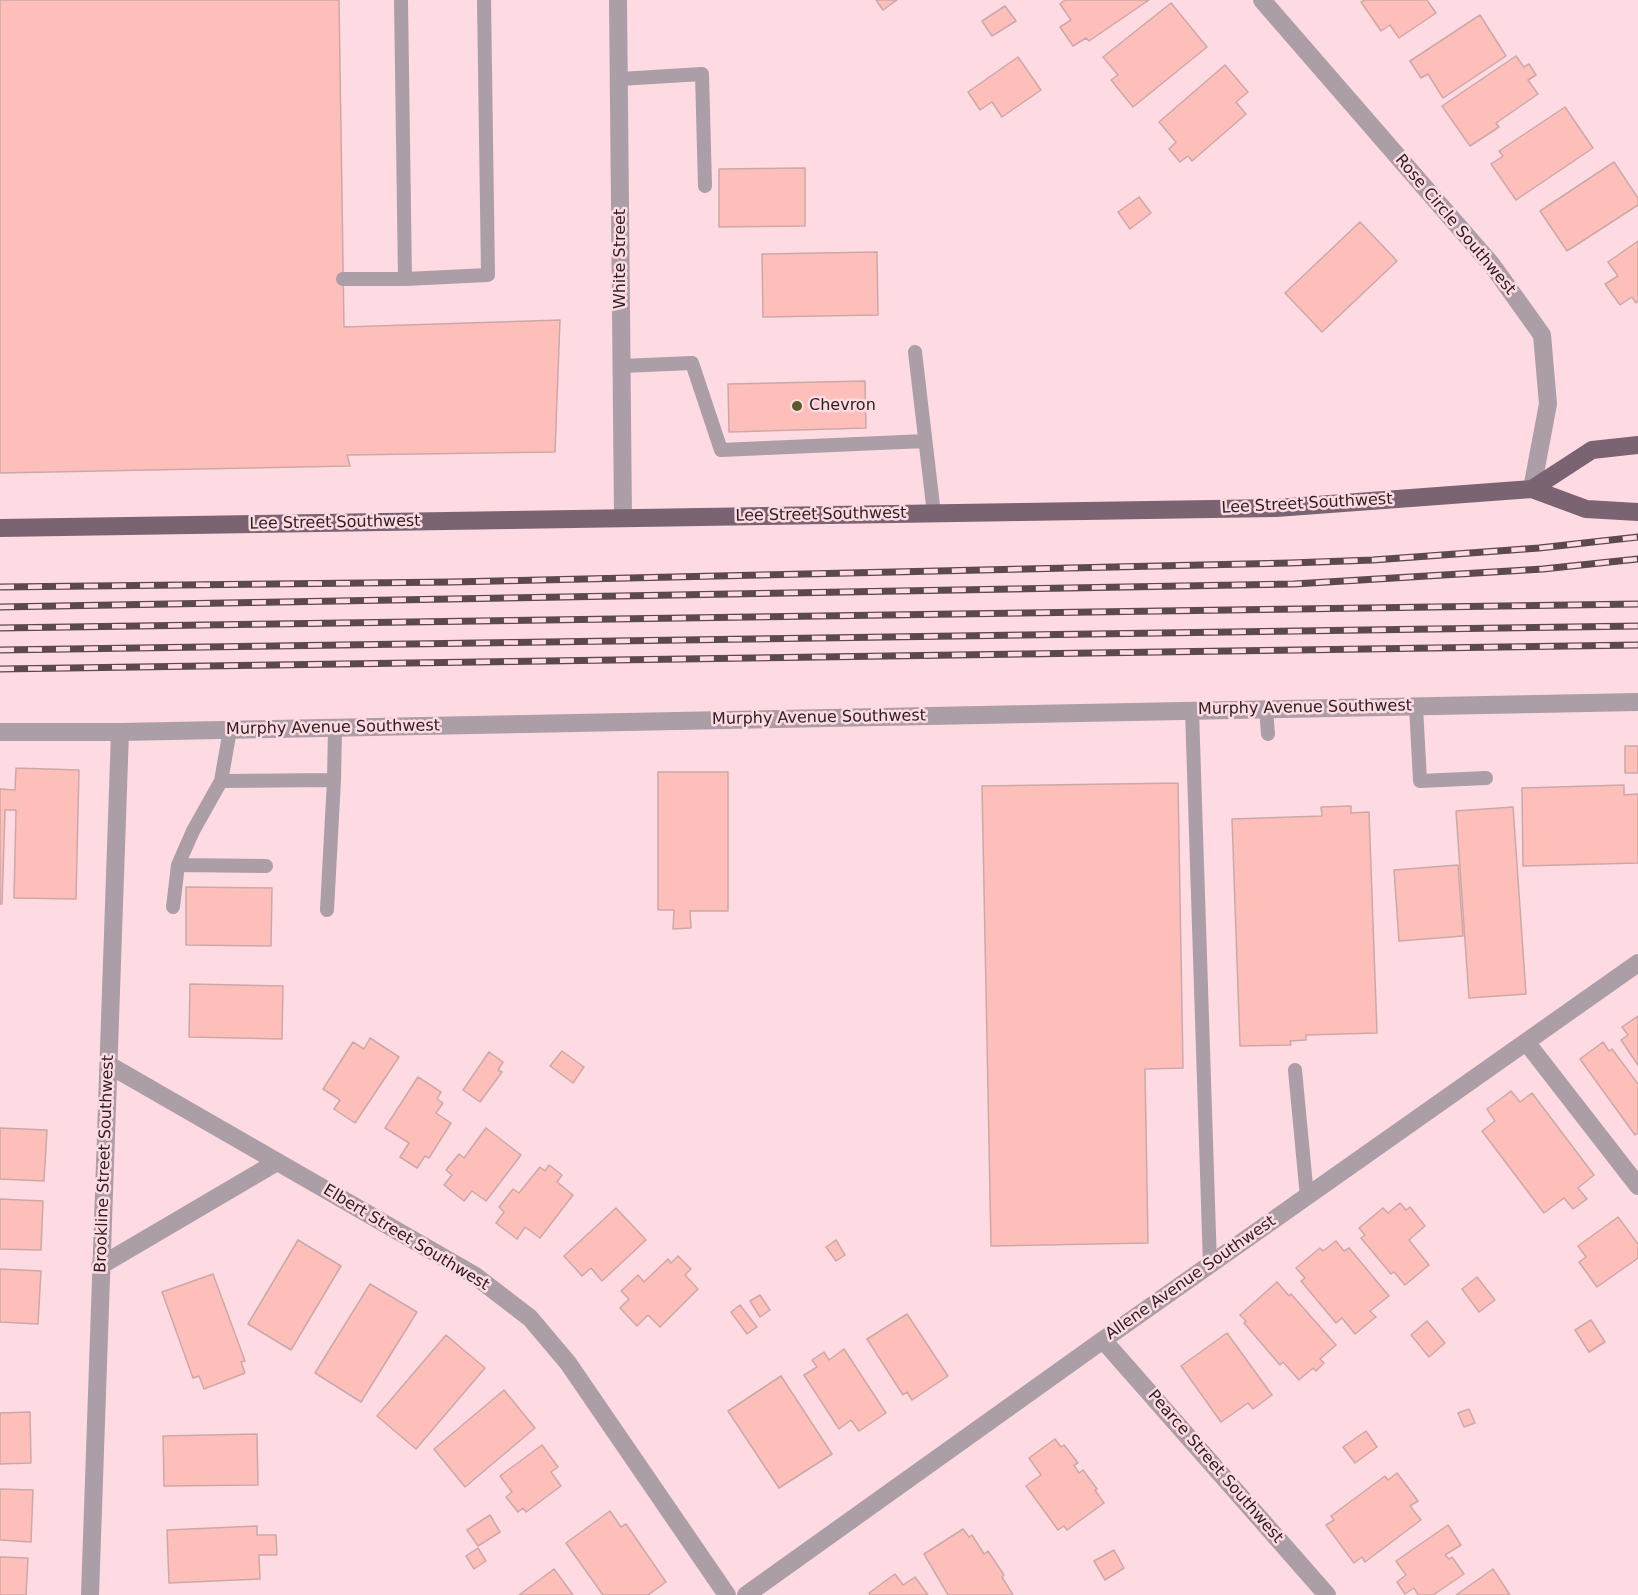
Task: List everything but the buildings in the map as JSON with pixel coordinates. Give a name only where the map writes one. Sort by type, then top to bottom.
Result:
[{"type":"main road","points":[[1532,489],[1592,450],[1638,445]]},
{"type":"main road","name":"Lee Street Southwest","points":[[0,528],[1276,508],[1532,489],[1586,509],[1638,512]]},
{"type":"street","name":"White Street","points":[[618,0],[623,518]]},
{"type":"street","name":"Rose Circle Southwest","points":[[1262,0],[1492,265],[1542,335],[1548,404],[1532,489]]},
{"type":"street","name":"Murphy Avenue Southwest","points":[[0,732],[230,730],[1638,702]]},
{"type":"street","name":"Brookline Street Southwest","points":[[90,1595],[120,732]]},
{"type":"street","name":"Allene Avenue Southwest","points":[[746,1595],[1638,963]]},
{"type":"street","points":[[1527,1043],[1638,1186]]},
{"type":"street","name":"Elbert Street Southwest","points":[[109,1065],[474,1275],[530,1318],[568,1363],[727,1595]]},
{"type":"street","points":[[100,1266],[277,1162]]},
{"type":"street","name":"Pearce Street Southwest","points":[[1103,1340],[1328,1595]]},
{"type":"lane","points":[[401,0],[405,279]]},
{"type":"lane","points":[[343,279],[488,275],[484,0]]},
{"type":"lane","points":[[620,79],[702,74],[705,186]]},
{"type":"lane","points":[[915,352],[934,514]]},
{"type":"lane","points":[[622,366],[692,363],[721,450],[925,441]]},
{"type":"lane","points":[[1416,706],[1420,781],[1486,778]]},
{"type":"lane","points":[[1266,709],[1268,734]]},
{"type":"lane","points":[[1192,710],[1210,1265]]},
{"type":"lane","points":[[327,909],[334,780],[334,728]]},
{"type":"lane","points":[[173,907],[178,865],[193,831],[221,781],[230,730]]},
{"type":"lane","points":[[221,781],[334,780]]},
{"type":"lane","points":[[178,865],[266,866]]},
{"type":"lane","points":[[1295,1070],[1307,1197]]},
{"type":"railway","points":[[0,587],[452,582],[1290,563],[1373,560],[1539,548],[1638,537]]},
{"type":"railway","points":[[0,607],[1294,584],[1543,569],[1638,559]]},
{"type":"railway","points":[[0,628],[1638,604]]},
{"type":"railway","points":[[0,650],[1638,626]]},
{"type":"railway","points":[[0,669],[1638,645]]},
{"type":"place","name":"Chevron","points":[[797,406]]}]
